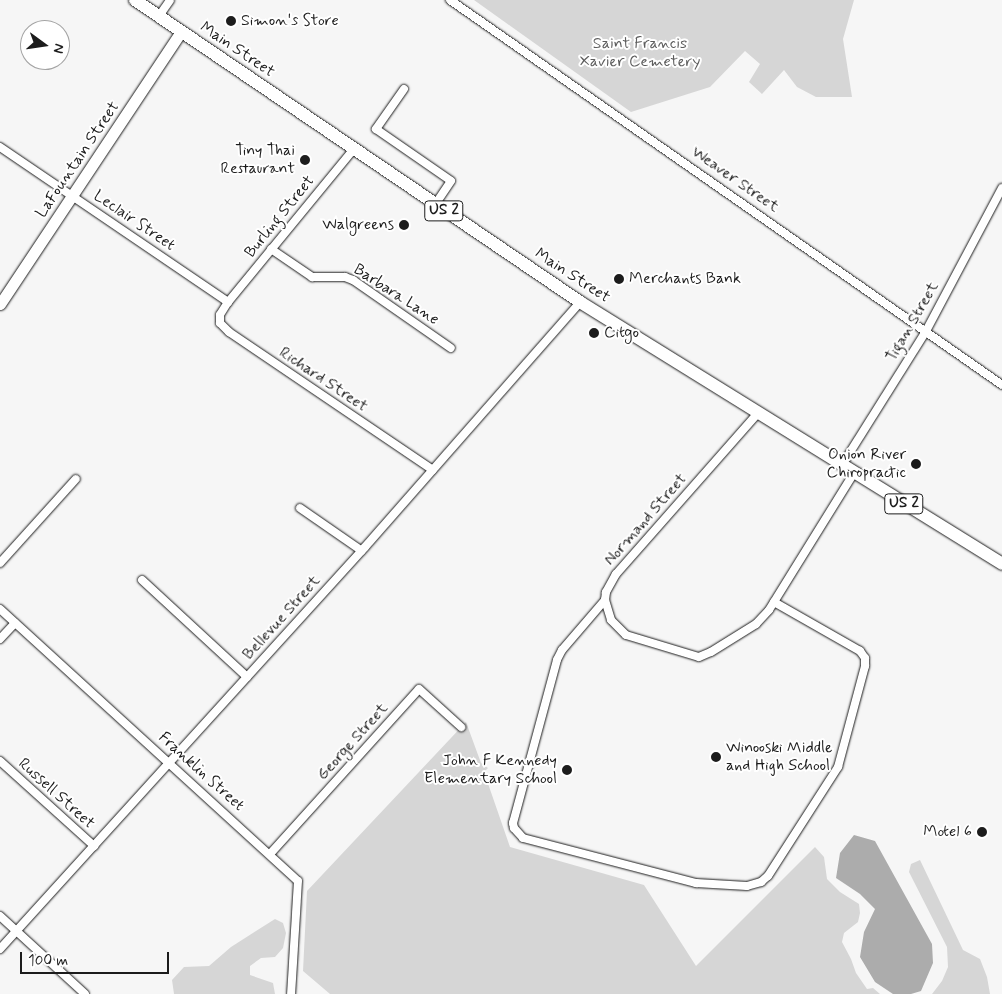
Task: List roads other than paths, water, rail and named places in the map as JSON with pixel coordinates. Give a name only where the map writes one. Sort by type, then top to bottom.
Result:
[{"type":"main road","name":"Main Street","points":[[135,0],[353,150],[580,302],[1002,564]]},
{"type":"street","points":[[159,16],[170,0]]},
{"type":"street","name":"Weaver Street","points":[[450,0],[1002,385]]},
{"type":"street","name":"LaFountain Street","points":[[0,304],[74,196],[181,32]]},
{"type":"street","points":[[404,89],[376,129],[451,181],[435,205]]},
{"type":"street","name":"Leclair Street","points":[[0,147],[228,302]]},
{"type":"street","name":"Burling Street","points":[[228,302],[353,150]]},
{"type":"street","name":"Tigan Street","points":[[842,466],[926,331],[1002,188]]},
{"type":"street","name":"Barbara Lane","points":[[271,249],[312,277],[324,279],[345,277],[353,280],[452,348]]},
{"type":"street","name":"Richard Street","points":[[228,302],[220,318],[224,328],[433,470]]},
{"type":"street","name":"Bellevue Street","points":[[0,949],[171,763],[362,550],[580,302]]},
{"type":"street","name":"Normand Street","points":[[758,413],[630,557],[613,579],[605,600],[560,655],[513,823],[514,828],[523,838],[696,883],[747,886],[761,882],[768,876],[838,767],[865,666],[864,658],[860,652],[774,602]]},
{"type":"street","points":[[605,600],[611,620],[626,635],[699,656],[718,648],[764,617],[854,473]]},
{"type":"street","points":[[0,564],[76,479]]},
{"type":"street","points":[[300,508],[362,550]]},
{"type":"street","points":[[142,580],[247,677]]},
{"type":"street","name":"Franklin Street","points":[[0,609],[171,763],[298,881],[291,994]]},
{"type":"street","points":[[0,639],[15,623]]},
{"type":"street","name":"George Street","points":[[270,854],[419,689],[460,727]]},
{"type":"street","name":"Russell Street","points":[[0,761],[94,846]]},
{"type":"street","points":[[0,916],[85,994]]},
{"type":"place","name":"Simon's Store","points":[[231,21]]},
{"type":"place","name":"Tiny Thai Restaurant","points":[[305,160]]},
{"type":"place","name":"Walgreens","points":[[404,225]]},
{"type":"place","name":"Merchants Bank","points":[[619,279]]},
{"type":"place","name":"Citgo","points":[[594,333]]},
{"type":"place","name":"Onion River Chiropractic","points":[[916,464]]},
{"type":"place","name":"Winooski Middle and High School","points":[[716,757]]},
{"type":"place","name":"John F Kennedy Elementary School","points":[[567,770]]},
{"type":"place","name":"Motel 6","points":[[982,832]]},
{"type":"park label","name":"Saint Francis Xavier Cemetery","points":[[640,53]]}]
